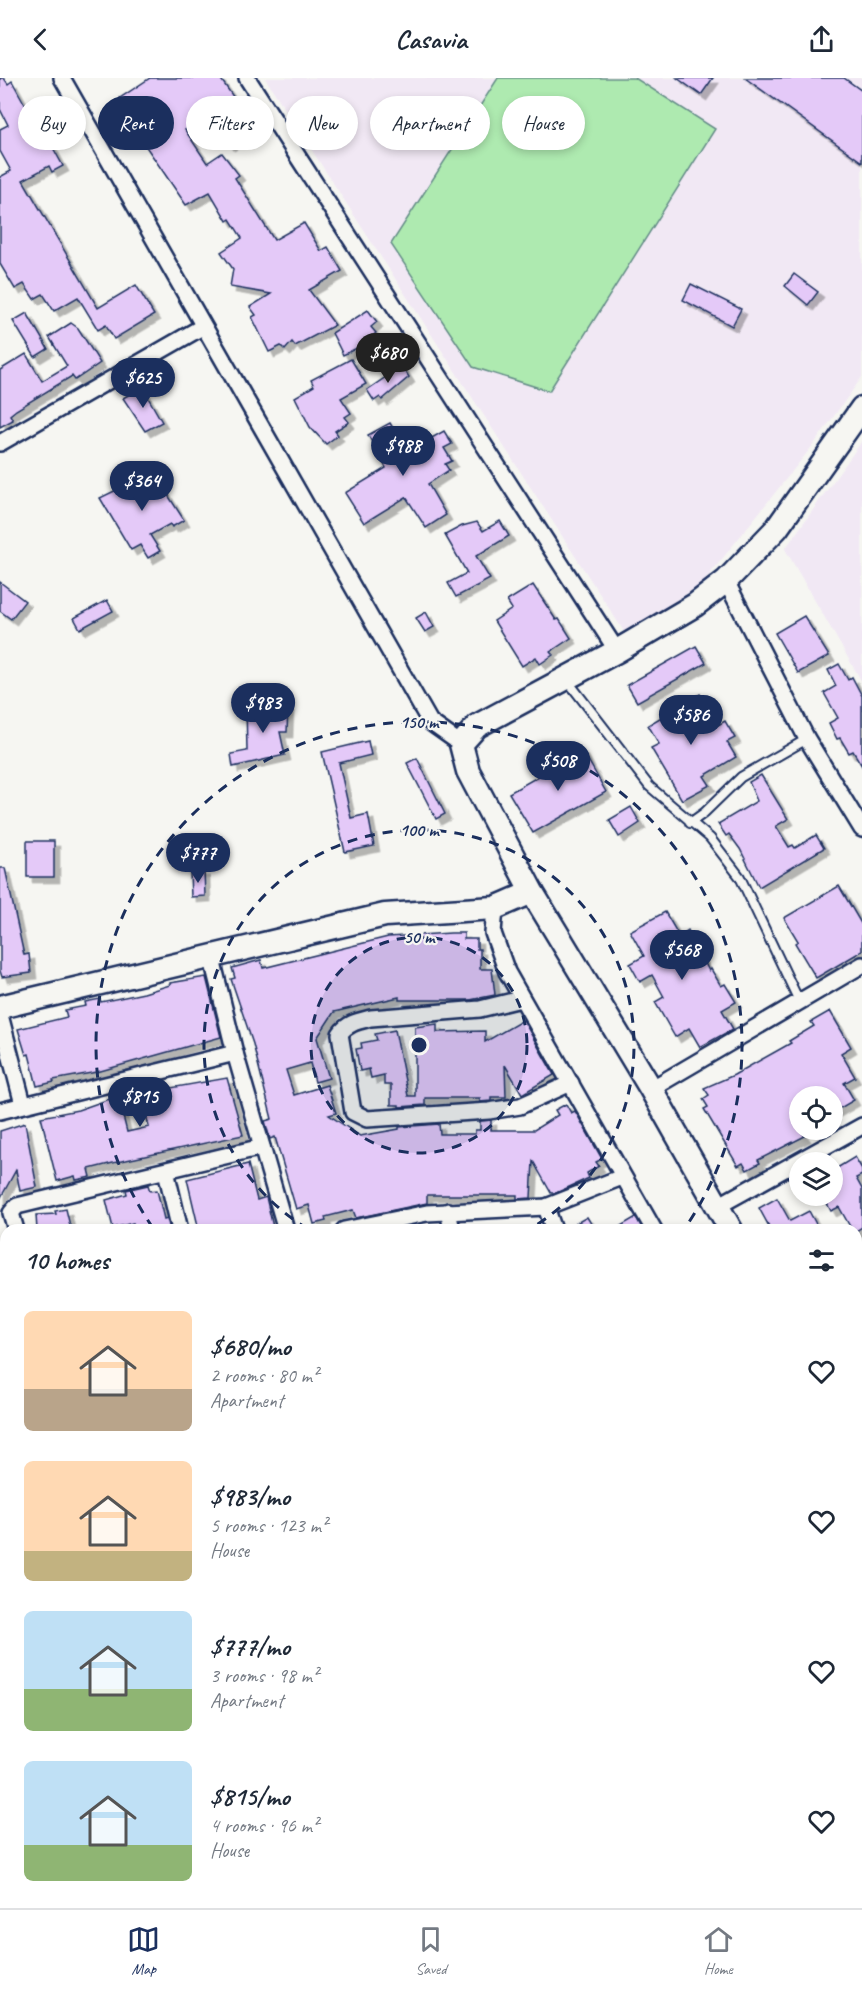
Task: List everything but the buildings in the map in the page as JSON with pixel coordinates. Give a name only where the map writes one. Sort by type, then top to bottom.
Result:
[{"type":"street","points":[[62,78],[202,327],[430,722],[461,744],[468,771],[532,892],[651,1089],[728,1224]]},
{"type":"street","points":[[247,78],[617,651]]},
{"type":"street","points":[[0,443],[202,327]]},
{"type":"street","points":[[461,744],[477,726],[617,651],[695,605],[726,581],[777,528],[862,408]]},
{"type":"street","points":[[726,581],[807,739],[862,829]]},
{"type":"street","points":[[0,1007],[386,915],[495,908],[532,892]]},
{"type":"street","points":[[495,908],[493,924],[495,941],[521,999],[650,1224]]},
{"type":"street","points":[[211,955],[235,1053],[284,1224]]},
{"type":"street","points":[[651,1089],[862,965]]},
{"type":"street","points":[[521,999],[480,1009],[371,1018],[353,1023],[343,1029],[340,1034],[353,1112],[367,1119],[489,1111],[520,1106],[570,1083]]},
{"type":"street","points":[[0,1015],[22,1104]]},
{"type":"street","points":[[0,1111],[235,1053]]},
{"type":"street","points":[[718,1206],[862,1126]]},
{"type":"street","points":[[14,1224],[11,1213],[17,1206],[262,1147]]},
{"type":"street","points":[[166,1170],[179,1224]]},
{"type":"street","points":[[370,1224],[400,1217],[448,1211],[546,1207],[622,1177]]},
{"type":"street","points":[[546,1207],[552,1224]]},
{"type":"street","points":[[448,1211],[451,1224]]},
{"type":"lane","points":[[566,679],[649,786],[710,838],[740,877],[799,1001]]},
{"type":"lane","points":[[690,823],[704,813],[741,777],[807,739]]},
{"type":"shaded area","points":[[265,78],[862,78],[862,377],[814,444],[702,584],[625,633],[312,150],[358,150],[358,96],[286,96],[286,110]]},
{"type":"shaded area","points":[[862,441],[862,682],[785,549]]},
{"type":"green space","points":[[498,78],[635,78],[715,129],[549,391],[473,367],[391,244],[452,150],[490,150],[490,96],[486,96]]}]
